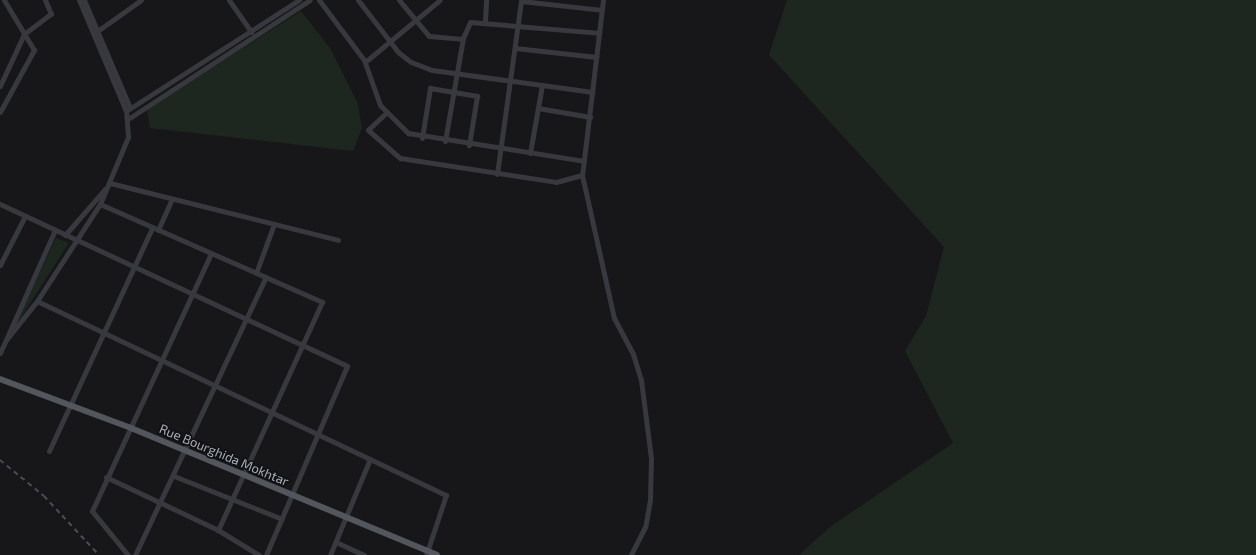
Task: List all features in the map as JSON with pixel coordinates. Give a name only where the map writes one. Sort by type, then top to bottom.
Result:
[{"type":"main road","name":"Rue Bourghida Mokhtar","points":[[0,379],[71,404],[131,428],[243,475],[347,516],[426,553],[437,555]]},
{"type":"street","points":[[0,7],[4,0],[34,50],[0,112]]},
{"type":"street","points":[[0,86],[24,34],[51,14],[45,0]]},
{"type":"street","points":[[6,340],[37,301],[100,204],[128,137],[128,110],[95,32],[85,3],[79,0]]},
{"type":"street","points":[[95,32],[141,0]]},
{"type":"street","points":[[229,0],[251,32]]},
{"type":"street","points":[[128,110],[299,0]]},
{"type":"street","points":[[128,119],[310,0]]},
{"type":"street","points":[[320,0],[366,62],[380,105],[408,133],[422,138],[584,161]]},
{"type":"street","points":[[358,0],[389,41],[411,62],[432,70],[457,72],[593,92]]},
{"type":"street","points":[[399,0],[429,36],[462,39]]},
{"type":"street","points":[[366,62],[414,19],[440,0]]},
{"type":"street","points":[[485,21],[486,0]]},
{"type":"street","points":[[603,0],[582,175],[614,318],[634,354],[641,380],[651,458],[650,500],[644,527],[631,555]]},
{"type":"street","points":[[497,174],[512,81],[521,1],[602,10]]},
{"type":"street","points":[[445,141],[462,39],[470,22],[485,21],[600,33]]},
{"type":"street","points":[[515,48],[597,57]]},
{"type":"street","points":[[530,153],[542,85]]},
{"type":"street","points":[[422,138],[430,88],[477,96],[468,145]]},
{"type":"street","points":[[538,108],[590,117]]},
{"type":"street","points":[[387,112],[368,130],[400,158],[556,182],[582,175]]},
{"type":"street","points":[[110,183],[338,240]]},
{"type":"street","points":[[64,235],[110,183]]},
{"type":"street","points":[[158,230],[172,199]]},
{"type":"street","points":[[0,204],[347,366],[266,555]]},
{"type":"street","points":[[100,204],[322,302],[218,530]]},
{"type":"street","points":[[0,265],[25,216]]},
{"type":"street","points":[[256,273],[274,224]]},
{"type":"street","points":[[49,452],[152,228]]},
{"type":"street","points":[[0,353],[55,230]]},
{"type":"street","points":[[0,249],[6,252]]},
{"type":"street","points":[[128,555],[92,511],[106,477],[131,428],[210,253]]},
{"type":"street","points":[[135,555],[217,386],[266,277]]},
{"type":"street","points":[[37,301],[446,495],[426,553]]},
{"type":"street","points":[[330,555],[370,459]]},
{"type":"street","points":[[174,476],[282,519]]},
{"type":"street","points":[[106,477],[218,530],[259,555]]},
{"type":"street","points":[[336,542],[364,555]]},
{"type":"shaded area","points":[[787,0],[1256,0],[1256,555],[799,555],[830,527],[953,443],[905,351],[926,316],[944,247],[769,55]]},
{"type":"shaded area","points":[[301,11],[330,48],[358,104],[362,128],[353,151],[150,128],[147,109]]},
{"type":"shaded area","points":[[56,238],[69,243],[12,331]]},
{"type":"railway","points":[[0,460],[44,496],[99,555]]}]
